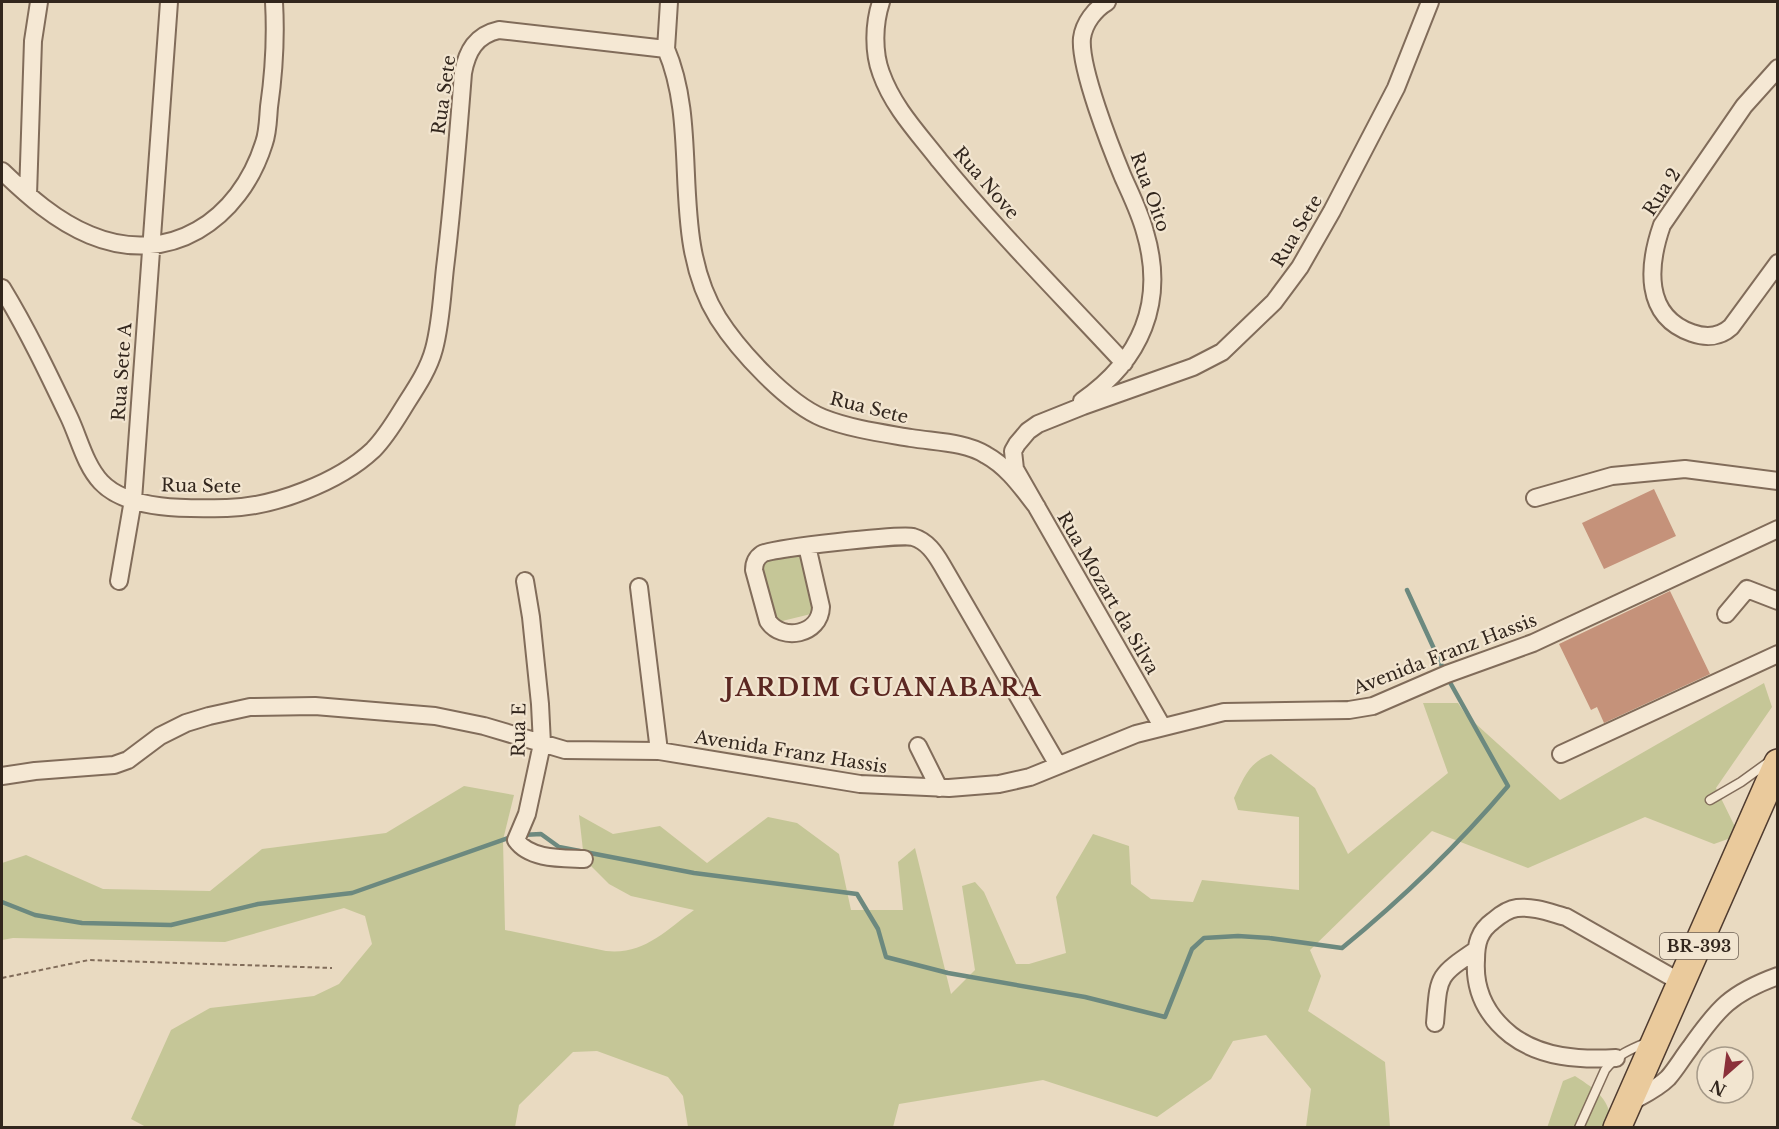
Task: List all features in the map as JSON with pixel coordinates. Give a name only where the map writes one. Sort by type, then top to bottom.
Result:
[{"type":"main road","name":"BR-393","points":[[1622,1116],[1778,763]]},
{"type":"street","points":[[28,195],[33,41],[39,2]]},
{"type":"street","name":"Rua Sete A","points":[[119,581],[133,500],[169,2]]},
{"type":"street","points":[[2,171],[62,221],[92,236],[151,247],[193,233],[220,215],[239,195],[250,177],[266,140],[276,24],[274,2]]},
{"type":"street","points":[[666,49],[669,2]]},
{"type":"street","name":"Rua Nove","points":[[881,2],[876,27],[876,50],[880,72],[904,116],[965,192],[1124,363]]},
{"type":"street","name":"Rua Oito","points":[[1067,412],[1105,383],[1124,363],[1147,322],[1152,292],[1152,266],[1146,233],[1101,117],[1084,61],[1083,31],[1092,15],[1107,2]]},
{"type":"street","name":"Rua Sete","points":[[1021,479],[1013,459],[1017,444],[1028,431],[1067,412],[1193,367],[1222,352],[1274,302],[1300,267],[1375,129],[1396,88],[1430,2]]},
{"type":"street","name":"Rua Sete","points":[[2,288],[39,355],[93,470],[108,488],[133,500],[184,508],[210,509],[267,504],[298,493],[332,477],[372,450],[388,432],[428,366],[434,348],[451,216],[463,73],[468,54],[477,40],[489,32],[499,30],[666,49],[673,65],[680,95],[686,188],[696,267],[701,284],[719,319],[748,357],[794,401],[822,417],[856,427],[966,447],[986,454],[1008,472],[1037,507]]},
{"type":"street","name":"Rua 2","points":[[1778,68],[1744,106],[1662,225],[1657,239],[1652,270],[1654,296],[1658,307],[1674,324],[1694,334],[1725,333],[1736,322],[1778,263]]},
{"type":"street","points":[[1535,498],[1612,476],[1685,469],[1778,481]]},
{"type":"street","name":"Rua Mozart da Silva","points":[[1021,479],[1162,726]]},
{"type":"street","name":"Avenida Franz Hassis","points":[[34,771],[114,765],[123,762],[160,736],[186,723],[229,711],[250,707],[315,706],[435,716],[484,726],[542,744],[579,751],[659,751],[850,783],[889,787],[978,787],[1014,782],[1136,734],[1224,712],[1349,710],[1373,706],[1448,674],[1533,643],[1778,529]]},
{"type":"street","points":[[807,546],[820,613],[814,625],[806,630],[791,634],[783,633],[772,627],[768,621],[754,570],[755,563],[761,554],[768,551],[807,546],[901,536],[920,540],[930,548],[942,565],[1058,765]]},
{"type":"street","name":"Rua E","points":[[525,581],[539,692],[542,744],[525,820],[517,837],[518,843],[539,855],[584,859]]},
{"type":"street","points":[[639,587],[659,751]]},
{"type":"street","points":[[1726,614],[1747,589],[1778,601]]},
{"type":"street","points":[[1561,754],[1778,654]]},
{"type":"street","points":[[918,746],[939,788]]},
{"type":"street","points":[[2,762],[16,768],[34,771]]},
{"type":"street","points":[[2,776],[34,771]]},
{"type":"street","points":[[1616,1058],[1582,1059],[1561,1056],[1542,1051],[1512,1036],[1490,1015],[1482,1002],[1476,978],[1476,950],[1481,932],[1502,914],[1515,908],[1528,908],[1566,918],[1682,983]]},
{"type":"street","points":[[1435,1023],[1438,988],[1443,975],[1476,950]]},
{"type":"street","points":[[1622,1116],[1670,1075],[1714,1014],[1726,1002],[1742,990],[1778,976]]},
{"type":"lane","points":[[1710,800],[1741,782],[1778,755]]},
{"type":"lane","points":[[1579,1128],[1605,1070],[1616,1058],[1630,1049],[1656,1038]]},
{"type":"path","points":[[2,978],[89,960],[332,968]]},
{"type":"green space","points":[[800,551],[815,613],[774,623],[759,561]]},
{"type":"green space","points":[[1764,683],[1772,707],[1716,788],[1739,835],[1714,844],[1645,817],[1528,868],[1432,831],[1310,950],[1321,976],[1308,1011],[1385,1062],[1390,1127],[1306,1127],[1311,1089],[1266,1035],[1233,1041],[1211,1079],[1157,1117],[1043,1080],[899,1104],[893,1127],[688,1127],[683,1096],[668,1077],[597,1051],[573,1052],[519,1105],[515,1127],[146,1127],[131,1119],[171,1030],[210,1008],[314,996],[339,984],[372,944],[365,916],[344,908],[225,942],[13,938],[2,940],[2,863],[26,855],[103,889],[210,891],[262,849],[386,833],[464,786],[514,795],[503,840],[505,930],[606,951],[620,951],[643,945],[694,910],[631,896],[609,884],[584,859],[579,815],[613,834],[660,826],[707,863],[768,817],[797,823],[839,854],[851,910],[903,910],[898,862],[915,848],[951,994],[975,970],[962,886],[975,882],[984,892],[1016,964],[1029,964],[1066,953],[1056,897],[1093,834],[1129,846],[1131,884],[1151,899],[1193,902],[1202,880],[1299,890],[1299,817],[1238,810],[1234,798],[1252,767],[1271,754],[1315,788],[1348,854],[1448,773],[1423,703],[1458,703],[1466,715],[1560,800]]},
{"type":"green space","points":[[1575,1076],[1601,1097],[1609,1109],[1612,1127],[1547,1128],[1563,1081]]},
{"type":"building","points":[[1654,489],[1676,536],[1604,569],[1582,523]]},
{"type":"building","points":[[1670,591],[1710,674],[1604,723],[1597,707],[1591,710],[1559,644]]},
{"type":"waterway","points":[[522,835],[541,834],[559,847],[694,873],[857,894],[878,929],[886,957],[948,973],[1085,997],[1165,1017],[1192,949],[1204,938],[1238,936],[1269,938],[1342,948],[1429,871],[1508,786],[1447,677],[1407,590]]},
{"type":"waterway","points":[[2,902],[35,915],[82,923],[171,925],[258,904],[352,893],[514,836]]},
{"type":"district","name":"JARDIM GUANABARA","points":[[883,688]]}]
